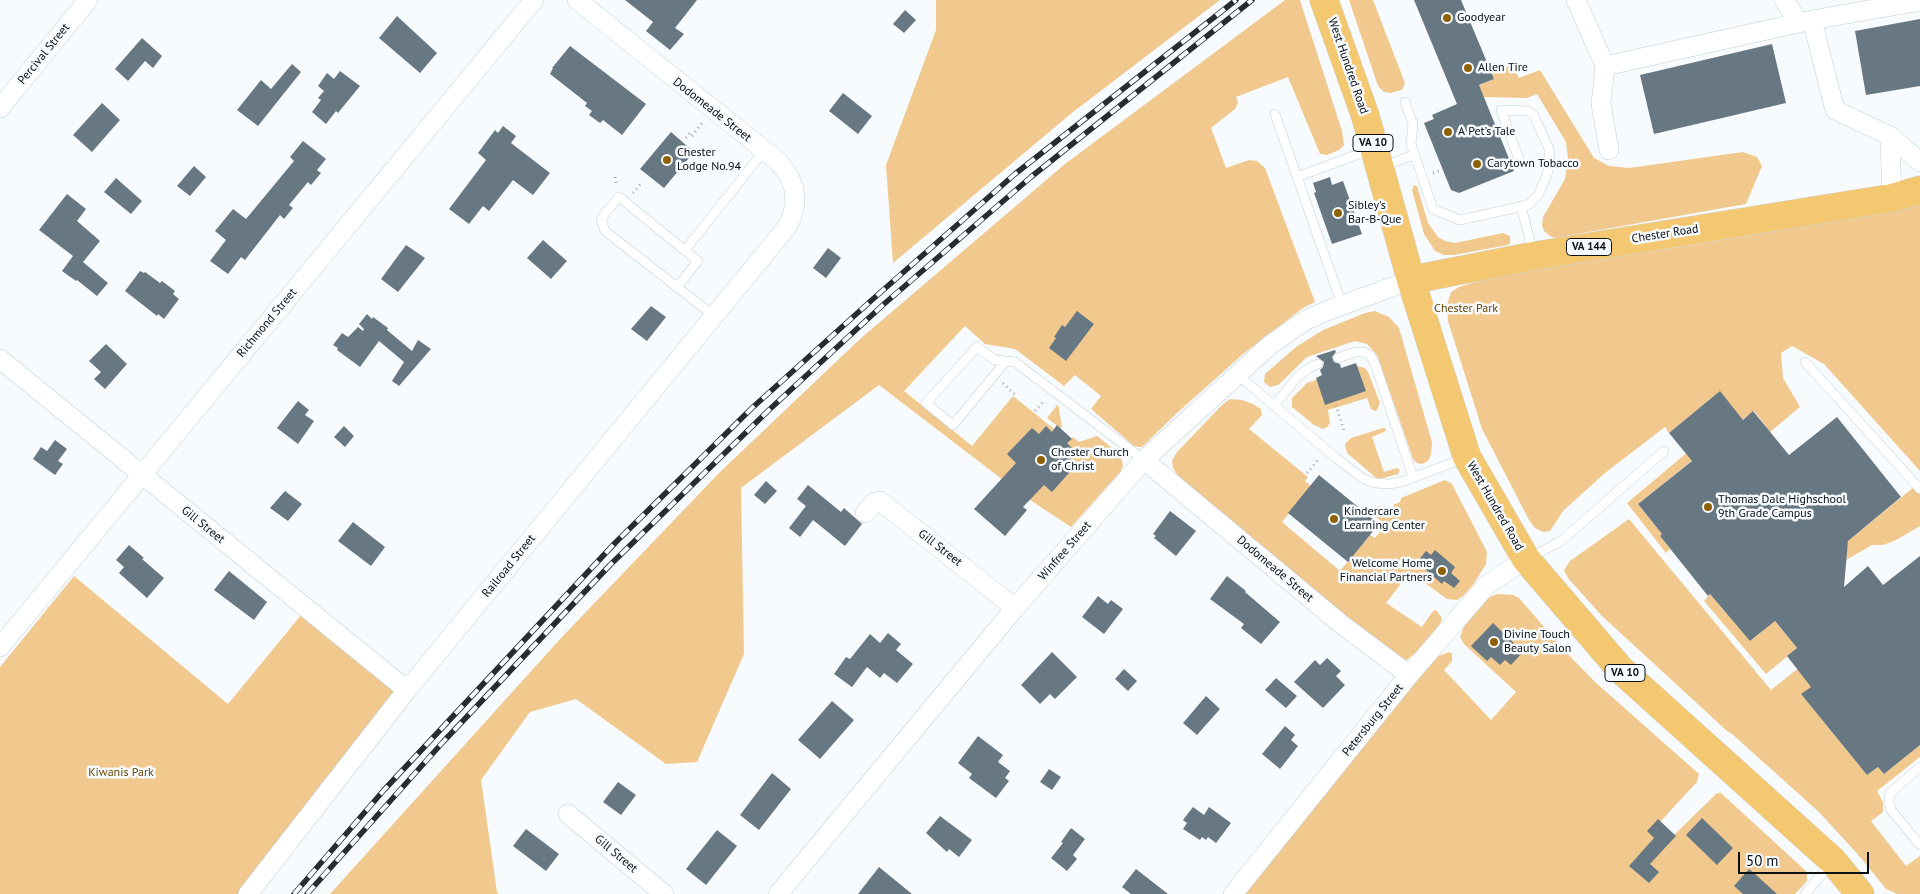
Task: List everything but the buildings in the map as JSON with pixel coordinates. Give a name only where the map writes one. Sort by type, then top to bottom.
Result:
[{"type":"main road","name":"West Hundred Road","points":[[1326,4],[1365,115],[1411,280],[1467,458],[1526,559],[1621,670],[1832,860],[1860,894]]},
{"type":"main road","name":"Chester Road","points":[[1411,280],[1533,256],[1892,198],[1920,190]]},
{"type":"street","name":"Percival Street","points":[[0,108],[88,0]]},
{"type":"street","name":"Richmond Street","points":[[0,647],[534,0]]},
{"type":"street","name":"Dodomeade Street","points":[[577,0],[779,162],[790,176],[794,189],[795,203],[792,217],[776,241]]},
{"type":"street","points":[[1576,0],[1605,66],[1601,104],[1609,150]]},
{"type":"street","points":[[1784,0],[1806,22],[1835,110],[1890,136],[1920,162]]},
{"type":"street","points":[[1605,66],[1894,3],[1920,1]]},
{"type":"street","points":[[1890,136],[1892,198]]},
{"type":"street","name":"Railroad Street","points":[[248,894],[407,690],[776,241]]},
{"type":"street","name":"Winfree Street","points":[[778,894],[1015,608],[1144,460],[1270,345],[1306,320],[1411,280]]},
{"type":"street","name":"Gill Street","points":[[0,359],[141,476],[407,690]]},
{"type":"street","name":"Dodomeade Street","points":[[1144,460],[1341,624],[1409,675]]},
{"type":"street","name":"Gill Street","points":[[865,513],[875,502],[880,501],[1015,608]]},
{"type":"street","name":"Petersburg Street","points":[[1233,894],[1409,675],[1487,585],[1526,559]]},
{"type":"street","name":"Gill Street","points":[[568,814],[664,894]]},
{"type":"lane","points":[[1405,102],[1413,124],[1411,144],[1433,210],[1460,220],[1528,205],[1538,195],[1547,175],[1550,161],[1549,149],[1534,116],[1528,111],[1500,110],[1519,159]]},
{"type":"lane","points":[[1275,114],[1342,306]]},
{"type":"lane","points":[[685,250],[764,151]]},
{"type":"lane","points":[[1297,177],[1377,158],[1415,155]]},
{"type":"lane","points":[[677,287],[698,261],[619,198],[601,220],[605,231],[714,316]]},
{"type":"lane","points":[[1521,206],[1533,256]]},
{"type":"lane","points":[[1006,361],[953,425],[926,403],[977,346],[995,360],[1006,361],[1015,362],[1144,460]]},
{"type":"lane","points":[[1338,358],[1355,352],[1364,352],[1370,355],[1375,364],[1413,478]]},
{"type":"lane","points":[[1805,362],[1920,489]]},
{"type":"lane","points":[[1274,406],[1298,376],[1318,364]]},
{"type":"lane","points":[[1238,375],[1326,450],[1362,478],[1375,483],[1390,484],[1413,478],[1467,458]]},
{"type":"lane","points":[[1526,559],[1561,540],[1664,451]]},
{"type":"lane","points":[[1920,767],[1890,793],[1889,803],[1891,810],[1920,845]]},
{"type":"lane","points":[[1805,894],[1832,860]]},
{"type":"path","points":[[686,138],[690,133]]},
{"type":"path","points":[[1336,405],[1344,431]]},
{"type":"path","points":[[1307,473],[1326,450]]},
{"type":"green space","points":[[936,0],[1220,0],[1073,112],[893,263],[886,165],[936,30]]},
{"type":"green space","points":[[1285,0],[1300,0],[1342,131],[1344,145],[1339,150],[1327,155],[1320,154],[1288,77],[1236,97],[1238,103],[1235,109],[1211,128],[1226,168],[1249,160],[1257,161],[1265,168],[1315,302],[1303,308],[1243,354],[1142,447],[1134,446],[1091,409],[1101,396],[1075,375],[1064,386],[1015,349],[985,344],[965,326],[904,391],[972,446],[1013,396],[1069,441],[1073,437],[1079,442],[1097,436],[1121,455],[1123,465],[1121,471],[1071,527],[1024,496],[879,385],[741,488],[744,654],[697,762],[666,764],[576,699],[530,712],[481,780],[497,892],[499,894],[330,894],[561,638],[720,472],[860,339],[1065,164]]},
{"type":"green space","points":[[1349,0],[1373,0],[1405,83],[1402,90],[1390,93],[1384,92],[1378,86]]},
{"type":"green space","points":[[1509,66],[1514,69],[1519,78],[1540,70],[1594,158],[1609,166],[1629,168],[1743,152],[1757,157],[1762,166],[1746,204],[1555,238],[1550,236],[1544,231],[1542,225],[1543,217],[1565,179],[1568,158],[1566,142],[1537,94],[1527,98],[1484,97],[1483,94],[1457,104],[1454,96],[1494,79],[1492,74]]},
{"type":"green space","points":[[1414,185],[1417,186],[1428,223],[1438,237],[1455,243],[1503,233],[1510,236],[1510,243],[1508,245],[1454,255],[1444,255],[1435,251],[1424,234],[1412,190]]},
{"type":"green space","name":"Chester Park","points":[[1920,200],[1920,471],[1824,364],[1792,346],[1781,353],[1783,378],[1800,407],[1770,432],[1754,411],[1741,421],[1720,392],[1669,433],[1665,427],[1605,473],[1563,511],[1550,531],[1543,532],[1535,528],[1529,520],[1482,429],[1448,321],[1447,305],[1451,292],[1459,287],[1492,277],[1771,232]]},
{"type":"green space","points":[[1375,311],[1389,317],[1399,328],[1432,442],[1428,461],[1422,464],[1417,463],[1413,459],[1377,355],[1367,344],[1355,341],[1307,357],[1278,385],[1270,387],[1264,382],[1265,374],[1296,347],[1323,330],[1365,313]]},
{"type":"green space","points":[[1357,366],[1365,368],[1368,372],[1380,403],[1377,410],[1371,409],[1367,398],[1328,410],[1330,423],[1323,429],[1314,425],[1292,407],[1292,398],[1307,383]]},
{"type":"green space","points":[[1230,399],[1242,400],[1261,409],[1262,415],[1249,429],[1308,477],[1305,481],[1311,486],[1282,522],[1340,571],[1370,535],[1375,538],[1386,525],[1366,509],[1380,506],[1386,517],[1395,514],[1393,505],[1400,502],[1401,498],[1445,480],[1452,484],[1487,552],[1486,564],[1473,585],[1457,600],[1447,599],[1410,572],[1386,603],[1422,627],[1433,611],[1436,610],[1442,618],[1424,646],[1403,663],[1205,504],[1173,468],[1172,461],[1177,452]]},
{"type":"green space","points":[[1058,404],[1062,427],[1060,428],[1047,418]]},
{"type":"green space","points":[[1383,428],[1386,431],[1372,437],[1384,472],[1397,468],[1400,470],[1398,474],[1380,479],[1375,477],[1347,453],[1345,444],[1351,438]]},
{"type":"green space","points":[[1689,451],[1695,458],[1638,504],[1657,528],[1665,531],[1660,536],[1670,549],[1666,553],[1627,503]]},
{"type":"green space","points":[[1920,482],[1920,526],[1896,540],[1883,545],[1872,545],[1846,560],[1848,541]]},
{"type":"green space","points":[[1629,519],[1771,690],[1806,662],[1820,679],[1802,695],[1867,775],[1878,767],[1884,774],[1920,745],[1920,757],[1877,791],[1883,802],[1883,812],[1871,821],[1906,866],[1920,856],[1920,894],[1897,894],[1886,889],[1819,812],[1727,731],[1602,616],[1568,578],[1564,570],[1570,561]]},
{"type":"green space","name":"Kiwanis Park","points":[[74,576],[228,704],[306,609],[400,684],[248,894],[0,894],[0,667]]},
{"type":"green space","points":[[1497,594],[1513,595],[1519,598],[1594,681],[1699,774],[1697,782],[1658,824],[1671,838],[1717,793],[1721,793],[1807,872],[1807,881],[1795,894],[1243,894],[1436,657],[1449,652],[1452,654],[1452,661],[1444,670],[1491,720],[1516,692],[1464,644],[1460,637],[1464,626],[1488,598]]},
{"type":"green space","points":[[1710,594],[1725,612],[1728,611],[1750,641],[1764,630],[1768,613],[1797,648],[1766,674],[1704,601]]},
{"type":"railway","points":[[294,894],[384,790],[615,543],[752,408],[1015,174],[1236,0]]},
{"type":"railway","points":[[307,894],[443,742],[610,565],[770,409],[884,304],[1031,177],[1252,0]]},
{"type":"place","name":"Goodyear","points":[[1447,18]]},
{"type":"place","name":"Allen Tire","points":[[1468,68]]},
{"type":"place","name":"A Pet’s Tale","points":[[1448,132]]},
{"type":"place","name":"Chester Lodge No.94","points":[[667,160]]},
{"type":"place","name":"Carytown Tobacco","points":[[1477,164]]},
{"type":"place","name":"Sibley's Bar-B-Que","points":[[1338,213]]},
{"type":"place","name":"Chester Church of Christ","points":[[1041,460]]},
{"type":"place","name":"Thomas Dale Highschool 9th Grade Campus","points":[[1708,507]]},
{"type":"place","name":"Kindercare Learning Center","points":[[1334,519]]},
{"type":"place","name":"Welcome Home Financial Partners","points":[[1442,571]]},
{"type":"place","name":"Divine Touch Beauty Salon","points":[[1494,642]]}]
